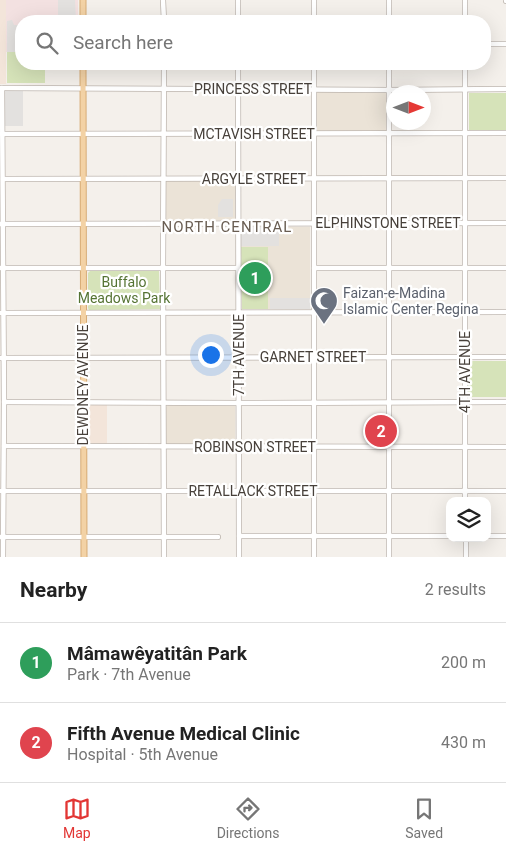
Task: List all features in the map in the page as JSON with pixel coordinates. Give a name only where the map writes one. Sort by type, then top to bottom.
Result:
[{"type":"main road","points":[[83,0],[83,15]]},
{"type":"main road","name":"DEWDNEY AVENUE","points":[[83,70],[84,557]]},
{"type":"street","points":[[163,0],[164,15]]},
{"type":"street","points":[[238,0],[238,15]]},
{"type":"street","points":[[314,0],[314,15]]},
{"type":"street","points":[[389,0],[389,15]]},
{"type":"street","points":[[465,0],[465,15]]},
{"type":"street","points":[[491,44],[506,44]]},
{"type":"street","points":[[164,70],[162,268],[164,557]]},
{"type":"street","name":"7TH AVENUE","points":[[238,70],[238,557]]},
{"type":"street","points":[[314,70],[314,557]]},
{"type":"street","points":[[389,70],[389,85]]},
{"type":"street","name":"4TH AVENUE","points":[[465,70],[466,497]]},
{"type":"street","points":[[1,88],[3,178],[1,224],[2,358],[4,402],[3,557]]},
{"type":"street","name":"PRINCESS STREET","points":[[1,88],[386,90]]},
{"type":"street","name":"PRINCESS STREET","points":[[431,89],[506,89]]},
{"type":"street","points":[[389,133],[389,557]]},
{"type":"street","name":"MCTAVISH STREET","points":[[2,134],[506,133]]},
{"type":"street","name":"ARGYLE STREET","points":[[3,178],[506,178]]},
{"type":"street","name":"ELPHINSTONE STREET","points":[[1,224],[506,223]]},
{"type":"street","points":[[2,268],[238,268]]},
{"type":"street","points":[[314,268],[506,268]]},
{"type":"street","points":[[2,313],[506,312]]},
{"type":"street","name":"GARNET STREET","points":[[2,358],[506,357]]},
{"type":"street","points":[[4,402],[506,402]]},
{"type":"street","name":"ROBINSON STREET","points":[[4,446],[506,446]]},
{"type":"street","name":"RETALLACK STREET","points":[[2,491],[506,492]]},
{"type":"street","points":[[238,536],[446,536]]},
{"type":"street","points":[[491,536],[506,536]]},
{"type":"street","points":[[2,537],[218,537]]},
{"type":"street","points":[[466,542],[466,557]]},
{"type":"shaded area","points":[[0,0],[6,0],[6,84],[0,84]]},
{"type":"shaded area","points":[[6,0],[78,0],[78,15],[15,15],[15,52],[6,52]]},
{"type":"shaded area","points":[[58,0],[75,0],[76,15],[58,15]]},
{"type":"shaded area","points":[[12,20],[15,25],[15,52],[7,52],[7,21]]},
{"type":"shaded area","points":[[3,91],[23,91],[23,126],[3,126]]},
{"type":"shaded area","points":[[317,92],[386,92],[386,131],[317,131]]},
{"type":"shaded area","points":[[166,181],[235,181],[235,220],[166,220]]},
{"type":"shaded area","points":[[222,199],[233,199],[233,217],[218,217],[218,205]]},
{"type":"shaded area","points":[[241,227],[310,227],[310,309],[268,309],[268,247],[241,247]]},
{"type":"shaded area","points":[[241,227],[279,227],[279,246],[241,246]]},
{"type":"shaded area","points":[[270,298],[310,298],[310,309],[270,309]]},
{"type":"shaded area","points":[[89,405],[107,405],[107,444],[89,443]]},
{"type":"shaded area","points":[[168,405],[235,406],[235,443],[169,445],[166,443],[166,407]]},
{"type":"green space","points":[[7,52],[15,52],[15,70],[45,70],[45,83],[7,83]]},
{"type":"green space","points":[[469,93],[506,93],[506,130],[469,130]]},
{"type":"green space","points":[[241,247],[268,247],[268,309],[242,309]]},
{"type":"green space","name":"Buffalo Meadows Park","points":[[90,271],[159,271],[160,309],[89,310],[88,273]]},
{"type":"green space","points":[[468,361],[506,361],[506,397],[468,397]]},
{"type":"place","name":"Mâmawêyatitân Park","points":[[255,278]]},
{"type":"place","name":"Faizan-e-Madina Islamic Center Regina","points":[[324,325]]},
{"type":"place","name":"Fifth Avenue Medical Clinic","points":[[381,431]]},
{"type":"district","name":"NORTH CENTRAL","points":[[227,227]]}]
